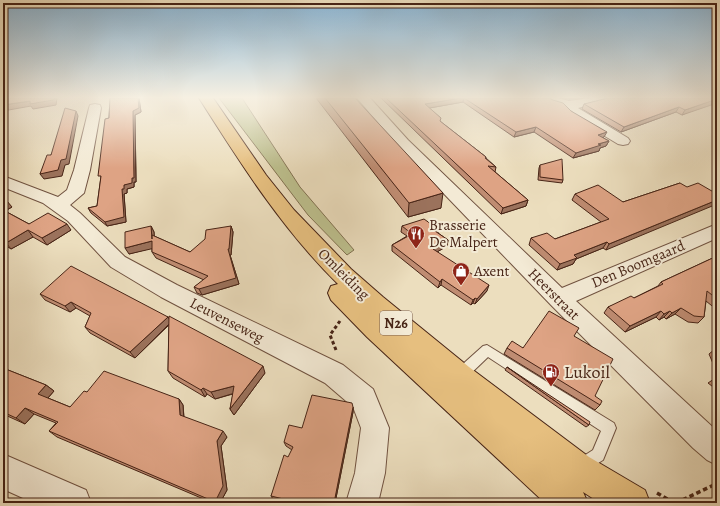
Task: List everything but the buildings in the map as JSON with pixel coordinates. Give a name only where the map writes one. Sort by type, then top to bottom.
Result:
[{"type":"main road","name":"Omleiding","points":[[210,122],[259,199],[278,224],[321,273],[376,329],[577,469],[632,503]]},
{"type":"main road","name":"Omleiding","points":[[222,122],[260,179],[287,215],[343,275],[374,304],[570,503]]},
{"type":"street","points":[[57,206],[75,193],[82,170],[92,122]]},
{"type":"street","name":"Heerstraat","points":[[384,122],[403,143],[559,299],[717,450]]},
{"type":"street","points":[[591,122],[623,141]]},
{"type":"street","name":"Leuvenseweg","points":[[3,181],[49,199],[74,217],[118,262],[169,291],[334,374],[363,398],[375,428],[370,473],[362,503]]},
{"type":"street","name":"Den Boomgaard","points":[[559,299],[717,230]]},
{"type":"street","points":[[3,471],[73,503]]},
{"type":"lane","points":[[452,383],[488,350],[609,428],[598,454],[577,469],[549,482]]},
{"type":"path","points":[[348,385],[330,335],[351,304]]},
{"type":"path","points":[[655,492],[675,503],[716,484]]},
{"type":"green space","points":[[237,122],[257,122],[300,187],[354,250],[347,255],[308,215]]},
{"type":"place","name":"Brasserie De Malpert","points":[[416,249]]},
{"type":"place","name":"Axent","points":[[461,286]]},
{"type":"place","name":"Lukoil","points":[[551,387]]}]
